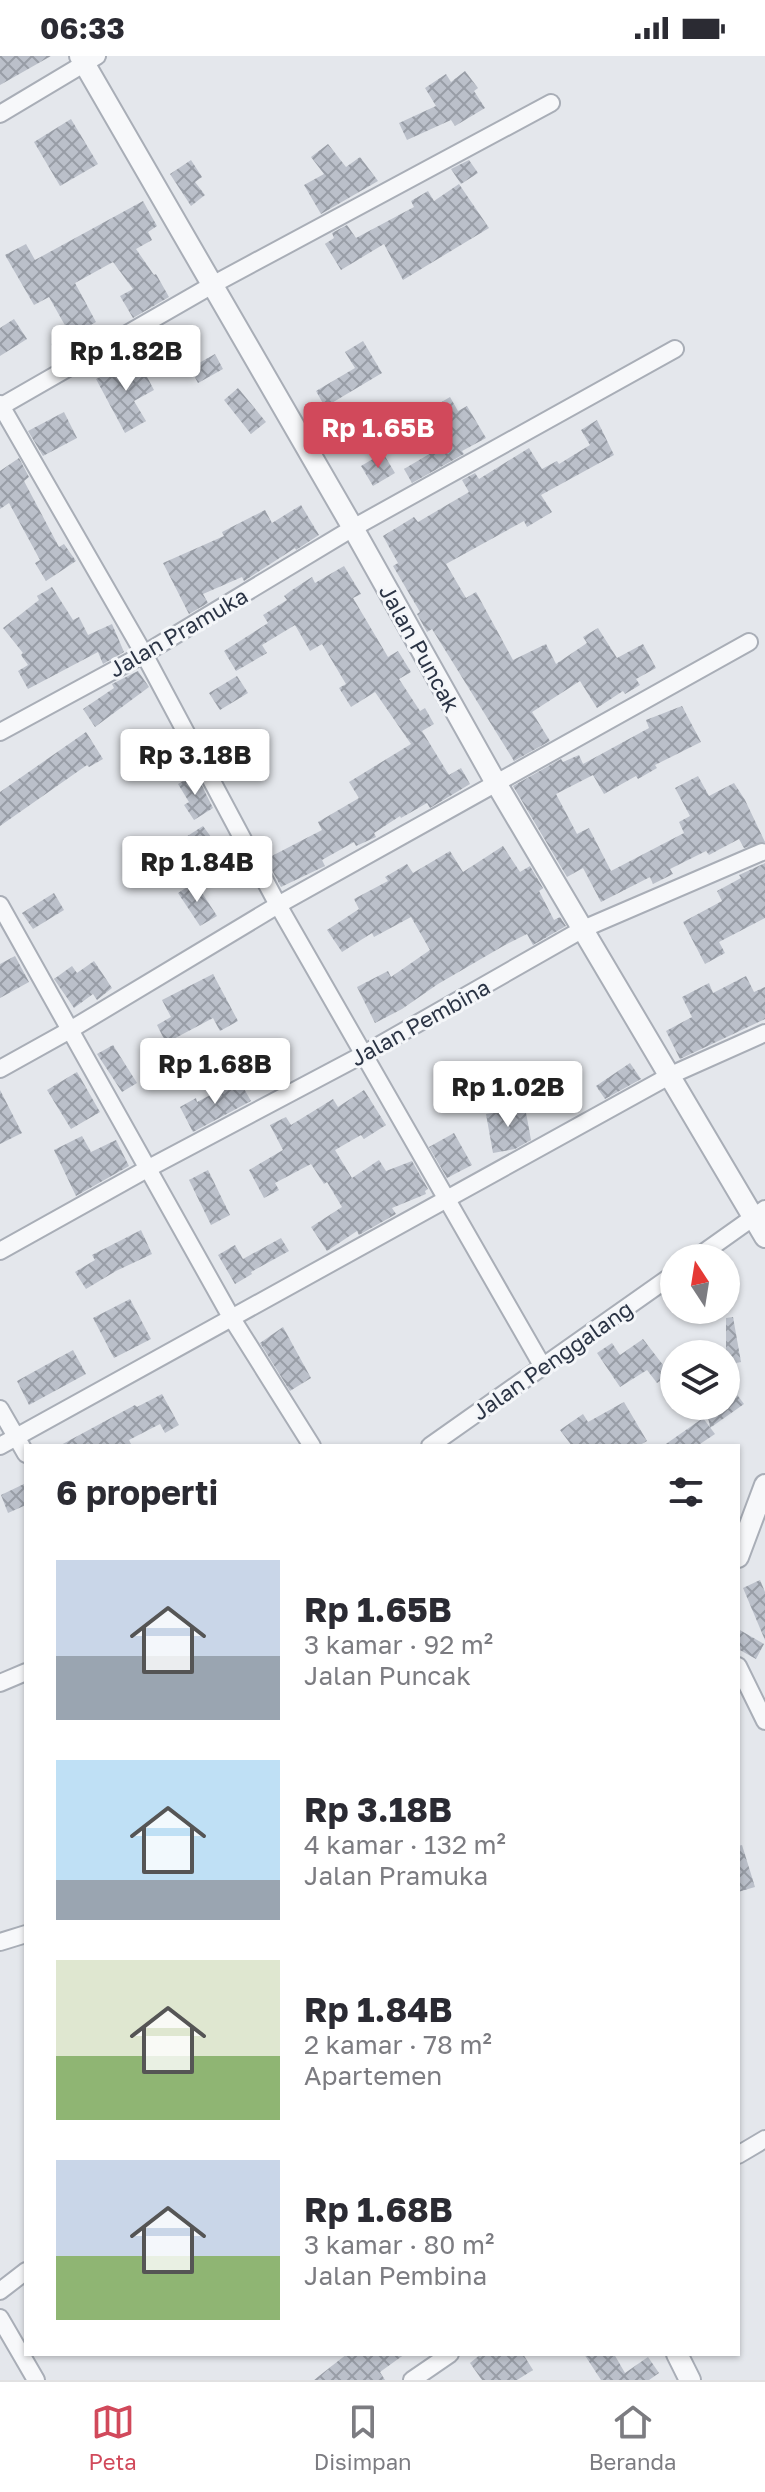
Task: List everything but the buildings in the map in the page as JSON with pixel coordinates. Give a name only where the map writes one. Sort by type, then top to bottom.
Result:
[{"type":"street","points":[[0,114],[87,59]]},
{"type":"street","name":"Jalan Puncak","points":[[87,59],[496,783],[671,1075],[759,1213],[765,1237]]},
{"type":"street","points":[[543,1367],[278,905],[144,654],[0,406],[214,284],[551,103]]},
{"type":"street","name":"Jalan Pramuka","points":[[0,732],[144,654],[353,528],[675,349]]},
{"type":"street","points":[[0,1069],[278,905],[749,642]]},
{"type":"street","name":"Jalan Pembina","points":[[0,1251],[364,1054],[583,929],[762,852]]},
{"type":"street","points":[[0,905],[231,1317],[311,1444]]},
{"type":"street","points":[[0,1446],[671,1075],[765,1033]]},
{"type":"street","points":[[716,1244],[759,1213]]},
{"type":"street","name":"Jalan Penggalang","points":[[433,1444],[660,1284]]},
{"type":"street","points":[[0,1409],[24,1450]]},
{"type":"street","points":[[740,1552],[765,1485]]},
{"type":"street","points":[[740,1670],[765,1721]]},
{"type":"street","points":[[0,1683],[24,1673]]},
{"type":"street","points":[[0,1942],[24,1935]]},
{"type":"street","points":[[740,2154],[765,2139]]},
{"type":"street","points":[[0,2291],[24,2273]]},
{"type":"street","points":[[0,2318],[36,2380]]},
{"type":"street","points":[[412,2380],[447,2356]]},
{"type":"street","points":[[678,2356],[690,2380]]}]
